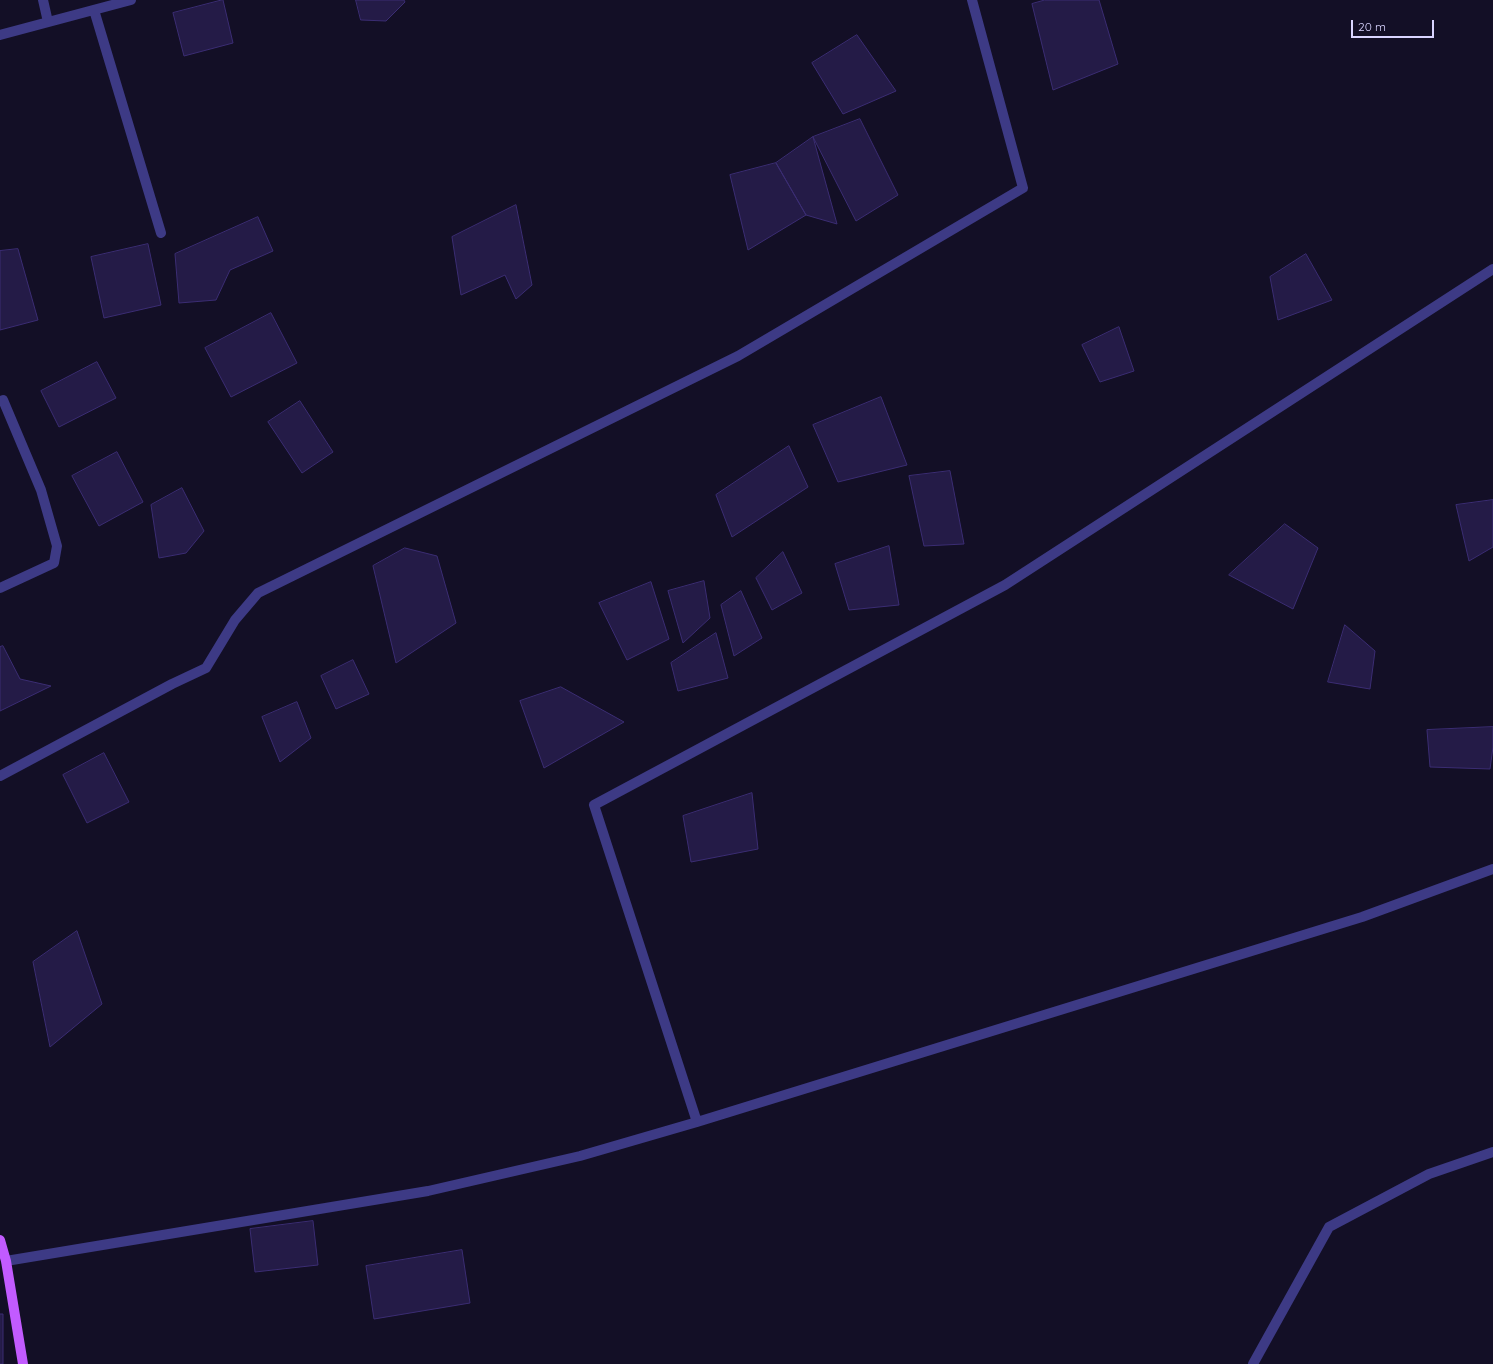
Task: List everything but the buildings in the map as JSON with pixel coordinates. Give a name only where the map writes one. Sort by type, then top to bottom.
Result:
[{"type":"main road","points":[[0,1240],[6,1261],[23,1364]]},
{"type":"street","points":[[43,0],[48,22]]},
{"type":"street","points":[[0,35],[131,0]]},
{"type":"street","points":[[0,776],[165,688],[206,668],[235,620],[258,592],[738,356],[1023,188],[972,0]]},
{"type":"street","points":[[94,10],[161,233]]},
{"type":"street","points":[[697,1122],[594,805],[1005,585],[1493,269]]},
{"type":"street","points":[[0,588],[54,563],[58,546],[41,490],[3,400]]},
{"type":"street","points":[[6,1261],[428,1191],[580,1156],[697,1122],[1362,917],[1493,869]]},
{"type":"street","points":[[1252,1364],[1329,1227],[1429,1174],[1493,1152]]}]
